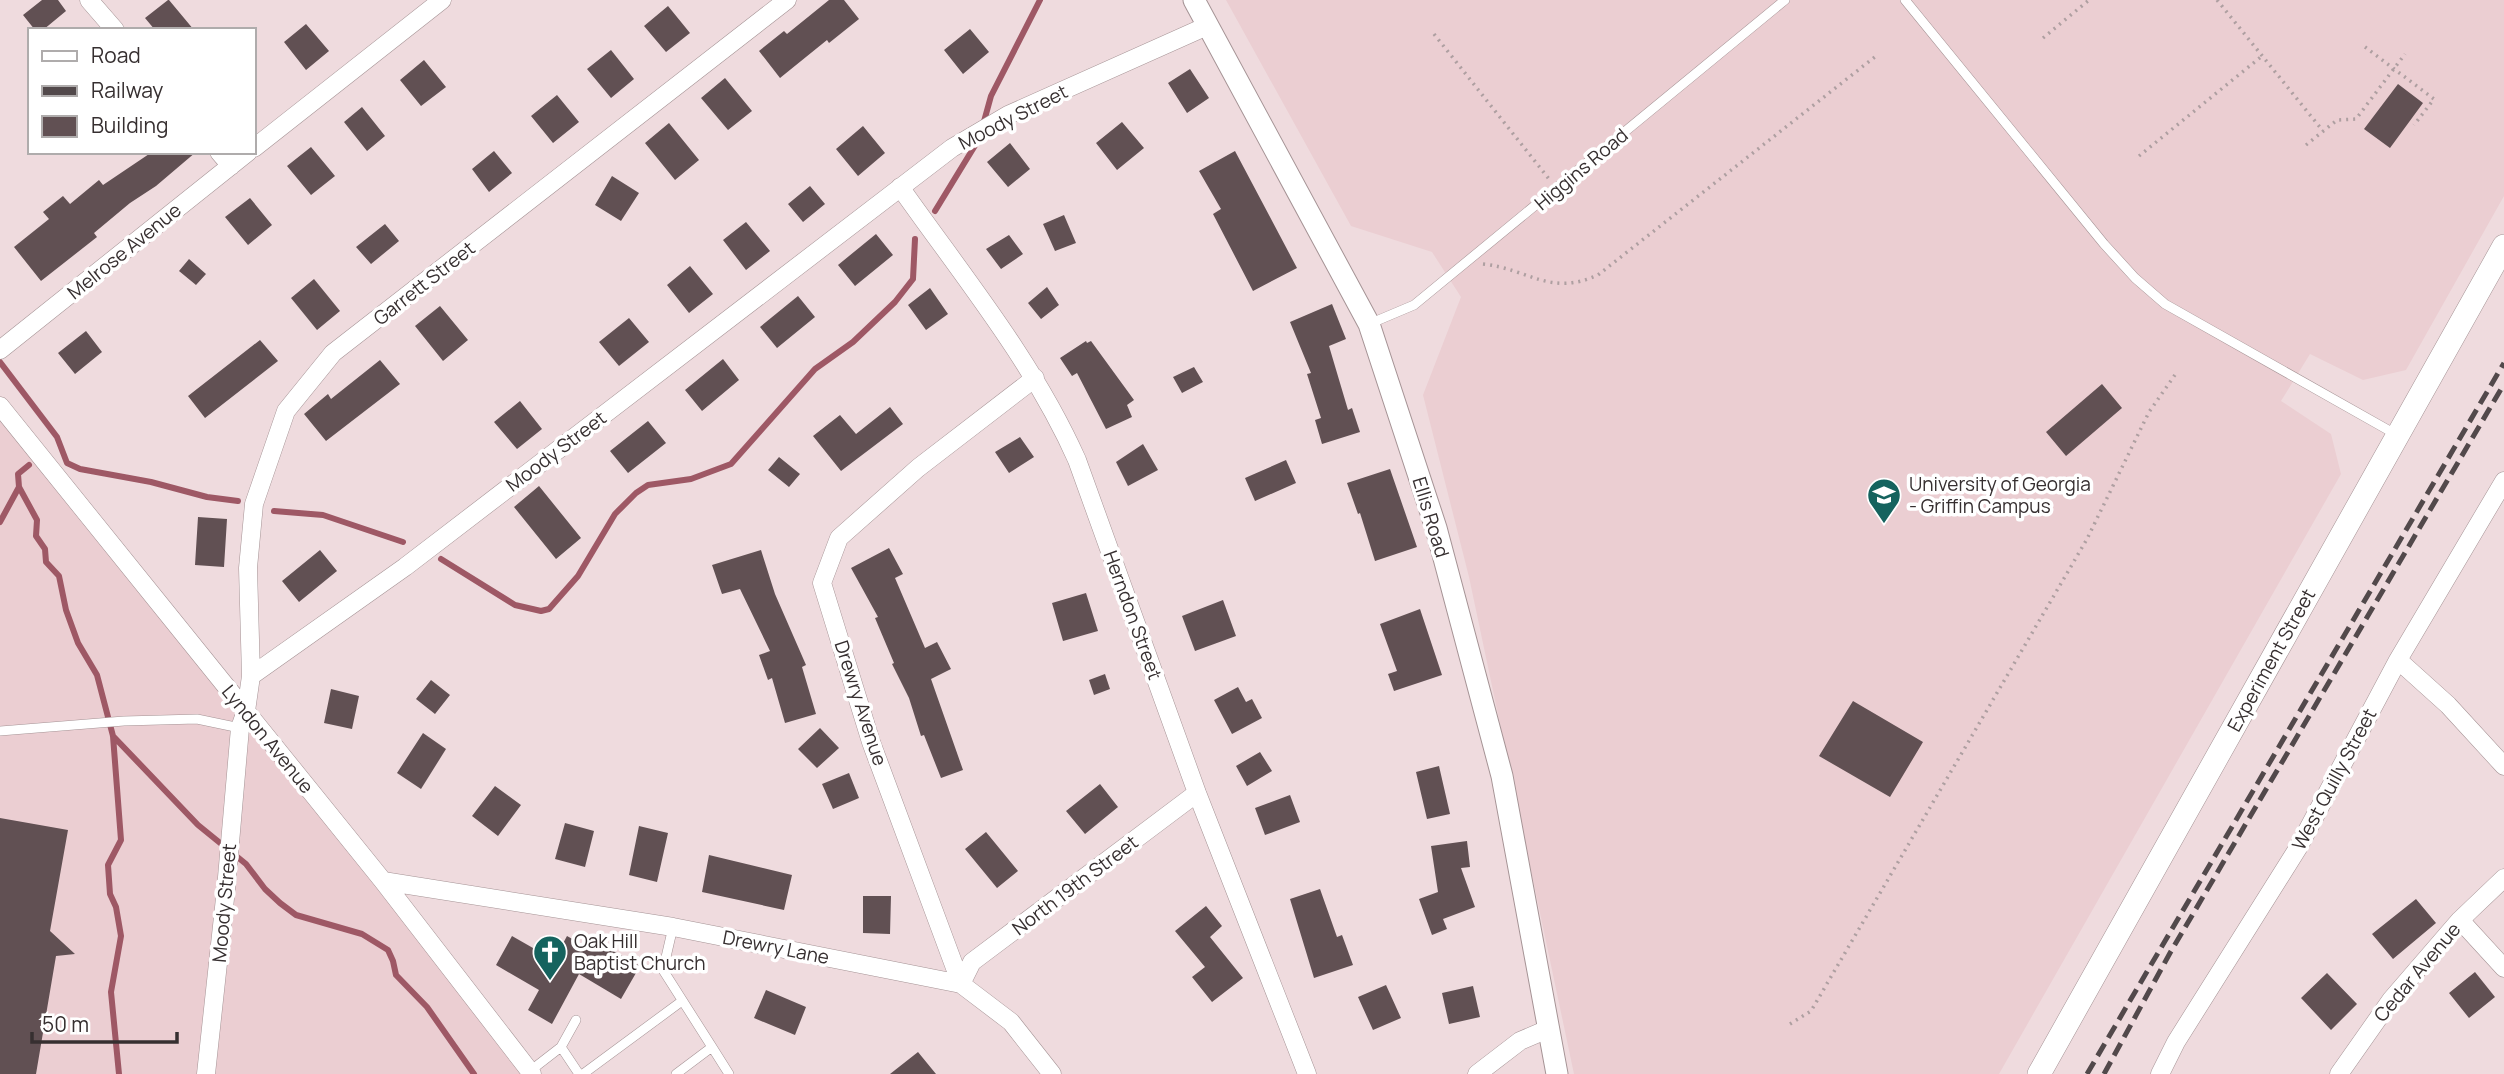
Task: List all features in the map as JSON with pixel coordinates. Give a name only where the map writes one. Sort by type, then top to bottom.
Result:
[{"type":"main road","name":"Experiment Street","points":[[2039,1074],[2504,246]]},
{"type":"street","points":[[89,0],[113,28]]},
{"type":"street","points":[[256,146],[442,0]]},
{"type":"street","name":"Garrett Street","points":[[251,676],[248,568],[254,504],[286,411],[332,353],[787,0]]},
{"type":"street","name":"Ellis Road","points":[[1194,0],[1369,324],[1436,528],[1502,776],[1557,1074]]},
{"type":"street","name":"Moody Street","points":[[206,1074],[232,810],[251,676],[405,567],[952,148],[1008,115],[1207,26]]},
{"type":"street","name":"Melrose Avenue","points":[[7,345],[225,159]]},
{"type":"street","name":"Herndon Street","points":[[900,187],[1035,378],[1058,418],[1077,460],[1197,793],[1307,1074]]},
{"type":"street","name":"Drewry Avenue","points":[[961,984],[872,742],[822,583],[839,538],[918,468],[1035,378]]},
{"type":"street","name":"Lyndon Avenue","points":[[0,406],[243,720],[383,881],[531,1073]]},
{"type":"street","name":"West Quilly Street","points":[[2160,1074],[2176,1042],[2298,848],[2398,660],[2504,481]]},
{"type":"street","points":[[2398,660],[2448,705],[2504,766]]},
{"type":"street","name":"North 19th Street","points":[[961,984],[972,962],[1197,793]]},
{"type":"street","name":"Cedar Avenue","points":[[2339,1074],[2391,1000],[2460,920],[2504,878]]},
{"type":"street","name":"Drewry Lane","points":[[383,881],[673,927],[961,984]]},
{"type":"street","points":[[2460,920],[2504,968]]},
{"type":"street","points":[[961,984],[1010,1022],[1052,1074]]},
{"type":"street","points":[[1477,1074],[1520,1041],[1548,1029]]},
{"type":"lane","name":"Higgins Road","points":[[1369,324],[1414,305],[1785,0]]},
{"type":"lane","points":[[1905,0],[2104,244],[2135,278],[2165,304],[2397,435]]},
{"type":"lane","points":[[0,732],[124,721],[243,720]]},
{"type":"lane","points":[[673,927],[663,970],[729,1074]]},
{"type":"lane","points":[[561,1047],[581,1074],[682,1001]]},
{"type":"lane","points":[[531,1073],[561,1047],[576,1020]]},
{"type":"lane","points":[[676,1074],[712,1047]]},
{"type":"path","points":[[2043,38],[2089,0]]},
{"type":"path","points":[[2217,0],[2323,131]]},
{"type":"path","points":[[1434,34],[1556,189]]},
{"type":"path","points":[[2365,47],[2434,99],[2414,125]]},
{"type":"path","points":[[2306,145],[2337,120],[2356,119],[2405,54]]},
{"type":"path","points":[[1467,263],[1489,265],[1558,285],[1580,283],[1598,275],[1875,56]]},
{"type":"path","points":[[2139,156],[2262,56]]},
{"type":"path","points":[[1790,1024],[1811,1011],[2087,538],[2149,412],[2177,372]]},
{"type":"shaded area","name":"University of Georgia - Griffin Campus","points":[[1226,0],[2504,0],[2504,196],[2406,370],[2363,380],[2310,354],[2281,401],[2331,434],[2341,474],[1999,1074],[1574,1074],[1469,577],[1423,395],[1461,297],[1432,252],[1351,226]]},
{"type":"shaded area","points":[[0,400],[522,1074],[0,1074]]},
{"type":"building","points":[[42,0],[58,0],[66,11],[45,28],[33,28],[23,15]]},
{"type":"building","points":[[169,0],[192,28],[153,28],[145,18]]},
{"type":"building","points":[[829,0],[844,0],[859,19],[829,43],[827,40],[780,78],[759,51],[784,31],[787,34]]},
{"type":"building","points":[[668,6],[690,33],[666,52],[644,26]]},
{"type":"building","points":[[306,24],[329,51],[306,70],[284,42]]},
{"type":"building","points":[[970,29],[989,52],[963,74],[944,50]]},
{"type":"building","points":[[611,50],[634,79],[611,98],[587,69]]},
{"type":"building","points":[[424,60],[446,87],[421,106],[400,80]]},
{"type":"building","points":[[1190,69],[1209,98],[1187,113],[1168,83]]},
{"type":"building","points":[[725,78],[752,111],[728,130],[701,98]]},
{"type":"building","points":[[2398,84],[2423,103],[2390,148],[2364,129]]},
{"type":"building","points":[[557,95],[579,122],[553,143],[531,116]]},
{"type":"building","points":[[362,107],[385,136],[367,151],[344,122]]},
{"type":"building","points":[[1122,122],[1144,148],[1117,170],[1096,143]]},
{"type":"building","points":[[669,123],[699,160],[675,180],[645,143]]},
{"type":"building","points":[[863,126],[885,153],[858,176],[836,149]]},
{"type":"building","points":[[1010,143],[1030,169],[1008,187],[987,162]]},
{"type":"building","points":[[311,147],[335,176],[311,195],[287,166]]},
{"type":"building","points":[[494,151],[512,173],[489,192],[472,169]]},
{"type":"building","points":[[1235,151],[1297,268],[1253,291],[1213,214],[1221,209],[1199,171]]},
{"type":"building","points":[[149,154],[194,154],[156,186],[130,203],[94,233],[97,237],[41,281],[14,247],[49,219],[43,212],[63,196],[70,204],[99,180],[103,185]]},
{"type":"building","points":[[612,176],[639,193],[621,221],[595,205]]},
{"type":"building","points":[[810,186],[825,204],[803,222],[788,204]]},
{"type":"building","points":[[250,198],[272,225],[248,245],[225,217]]},
{"type":"building","points":[[1064,215],[1076,243],[1055,251],[1043,224]]},
{"type":"building","points":[[746,222],[770,251],[746,270],[723,240]]},
{"type":"building","points":[[385,224],[399,241],[371,264],[356,247]]},
{"type":"building","points":[[876,234],[893,255],[855,286],[838,265]]},
{"type":"building","points":[[1009,235],[1023,254],[1001,269],[986,249]]},
{"type":"building","points":[[189,259],[206,274],[196,285],[179,271]]},
{"type":"building","points":[[690,266],[713,294],[689,313],[667,285]]},
{"type":"building","points":[[314,279],[340,311],[317,330],[291,298]]},
{"type":"building","points":[[1047,287],[1059,305],[1041,319],[1028,303]]},
{"type":"building","points":[[930,288],[948,314],[926,330],[908,305]]},
{"type":"building","points":[[798,296],[815,317],[777,348],[760,327]]},
{"type":"building","points":[[1332,304],[1346,339],[1329,346],[1348,410],[1352,408],[1360,432],[1322,444],[1315,420],[1321,418],[1307,374],[1311,373],[1290,322]]},
{"type":"building","points":[[440,306],[468,340],[443,361],[415,326]]},
{"type":"building","points":[[629,318],[649,342],[619,366],[599,342]]},
{"type":"building","points":[[86,331],[102,352],[75,374],[58,353]]},
{"type":"building","points":[[260,340],[278,361],[205,418],[188,396]]},
{"type":"building","points":[[1086,341],[1091,341],[1134,400],[1127,405],[1132,417],[1106,429],[1077,373],[1072,376],[1060,358]]},
{"type":"building","points":[[723,359],[739,380],[702,411],[685,390]]},
{"type":"building","points":[[380,360],[400,384],[326,441],[304,414],[328,394],[331,399]]},
{"type":"building","points":[[1194,367],[1203,382],[1182,393],[1173,377]]},
{"type":"building","points":[[2102,384],[2122,408],[2066,456],[2046,432]]},
{"type":"building","points":[[520,401],[542,429],[517,449],[494,422]]},
{"type":"building","points":[[890,407],[903,424],[841,471],[813,436],[840,415],[856,434]]},
{"type":"building","points":[[648,421],[666,443],[628,473],[610,451]]},
{"type":"building","points":[[1020,437],[1034,457],[1009,473],[995,452]]},
{"type":"building","points":[[1143,444],[1158,470],[1128,486],[1116,462]]},
{"type":"building","points":[[779,457],[800,474],[789,487],[768,470]]},
{"type":"building","points":[[1286,460],[1296,483],[1255,501],[1245,478]]},
{"type":"building","points":[[1390,469],[1417,547],[1375,561],[1347,483]]},
{"type":"building","points":[[539,486],[581,538],[556,559],[514,507]]},
{"type":"building","points":[[198,517],[227,519],[224,567],[195,565]]},
{"type":"building","points":[[889,548],[903,574],[895,578],[925,648],[937,642],[951,669],[931,679],[963,770],[941,778],[924,735],[921,736],[909,698],[892,664],[894,663],[875,618],[878,617],[851,568]]},
{"type":"building","points":[[320,550],[337,571],[299,602],[282,581]]},
{"type":"building","points":[[761,550],[775,594],[806,665],[802,667],[816,714],[785,723],[772,678],[768,680],[759,655],[770,651],[740,589],[722,594],[712,565]]},
{"type":"building","points":[[1086,593],[1098,631],[1063,641],[1052,603]]},
{"type":"building","points":[[1223,600],[1236,636],[1195,651],[1182,616]]},
{"type":"building","points":[[1420,609],[1442,675],[1394,691],[1388,674],[1397,671],[1380,624]]},
{"type":"building","points":[[1105,674],[1110,689],[1094,695],[1089,680]]},
{"type":"building","points":[[431,680],[450,695],[435,714],[416,699]]},
{"type":"building","points":[[1238,687],[1246,702],[1252,699],[1262,718],[1232,734],[1214,700]]},
{"type":"building","points":[[331,689],[359,696],[352,729],[324,723]]},
{"type":"building","points":[[1853,701],[1923,742],[1890,797],[1819,756]]},
{"type":"building","points":[[820,728],[839,748],[817,768],[798,749]]},
{"type":"building","points":[[423,733],[446,749],[421,789],[397,773]]},
{"type":"building","points":[[1260,752],[1272,771],[1247,786],[1236,766]]},
{"type":"building","points":[[1439,766],[1450,814],[1427,819],[1416,772]]},
{"type":"building","points":[[849,773],[859,798],[833,809],[822,784]]},
{"type":"building","points":[[1100,784],[1118,807],[1085,834],[1066,811]]},
{"type":"building","points":[[495,786],[521,805],[498,836],[472,816]]},
{"type":"building","points":[[1290,795],[1300,822],[1265,835],[1255,808]]},
{"type":"building","points":[[0,818],[68,830],[50,931],[75,954],[56,956],[36,1074],[0,1074]]},
{"type":"building","points":[[565,823],[594,831],[585,867],[555,859]]},
{"type":"building","points":[[639,826],[668,833],[657,882],[629,875]]},
{"type":"building","points":[[986,832],[1018,871],[997,888],[965,849]]},
{"type":"building","points":[[1467,841],[1470,867],[1461,868],[1475,907],[1443,919],[1447,929],[1432,935],[1419,899],[1438,892],[1431,846]]},
{"type":"building","points":[[709,855],[792,875],[784,910],[702,892]]},
{"type":"building","points":[[1320,889],[1337,937],[1342,935],[1353,965],[1314,978],[1290,899]]},
{"type":"building","points":[[863,896],[891,896],[890,934],[863,933]]},
{"type":"building","points":[[2416,899],[2436,923],[2393,959],[2372,934]]},
{"type":"building","points":[[1206,906],[1222,926],[1210,937],[1243,978],[1212,1002],[1192,977],[1205,967],[1175,931]]},
{"type":"building","name":"Oak Hill Baptist Church","points":[[512,936],[554,960],[567,936],[594,951],[599,943],[640,966],[621,999],[579,974],[552,1024],[528,1010],[539,990],[496,965]]},
{"type":"building","points":[[2475,972],[2495,997],[2469,1018],[2449,993]]},
{"type":"building","points":[[2327,973],[2357,1004],[2331,1030],[2301,998]]},
{"type":"building","points":[[1386,985],[1401,1018],[1373,1030],[1358,997]]},
{"type":"building","points":[[1473,986],[1480,1017],[1449,1024],[1442,993]]},
{"type":"building","points":[[766,990],[806,1007],[795,1035],[754,1018]]},
{"type":"building","points":[[918,1052],[936,1074],[890,1074]]},
{"type":"waterway","points":[[983,125],[991,96],[1040,0]]},
{"type":"waterway","points":[[935,211],[979,139]]},
{"type":"waterway","points":[[441,559],[515,605],[541,611],[549,609],[578,576],[615,514],[636,493],[648,485],[691,479],[731,464],[815,369],[853,342],[895,302],[913,279],[915,239]]},
{"type":"waterway","points":[[0,362],[57,437],[67,463],[80,469],[151,482],[207,497],[238,501]]},
{"type":"waterway","points":[[0,522],[19,487],[18,474],[29,465]]},
{"type":"waterway","points":[[19,487],[37,520],[36,536],[45,549],[46,562],[59,576],[66,610],[78,643],[97,675],[113,736],[121,840],[108,865],[110,894],[116,907],[121,936],[111,992],[119,1074]]},
{"type":"waterway","points":[[274,511],[323,515],[403,542]]},
{"type":"waterway","points":[[113,736],[198,825],[246,864],[265,889],[280,903],[296,915],[362,934],[388,950],[396,975],[427,1007],[474,1074]]},
{"type":"railway","points":[[2087,1074],[2504,363]]},
{"type":"railway","points":[[2104,1074],[2170,953],[2504,384]]},
{"type":"place","name":"University of Georgia - Griffin Campus","points":[[1884,525]]},
{"type":"place","name":"Oak Hill Baptist Church","points":[[550,982]]}]
